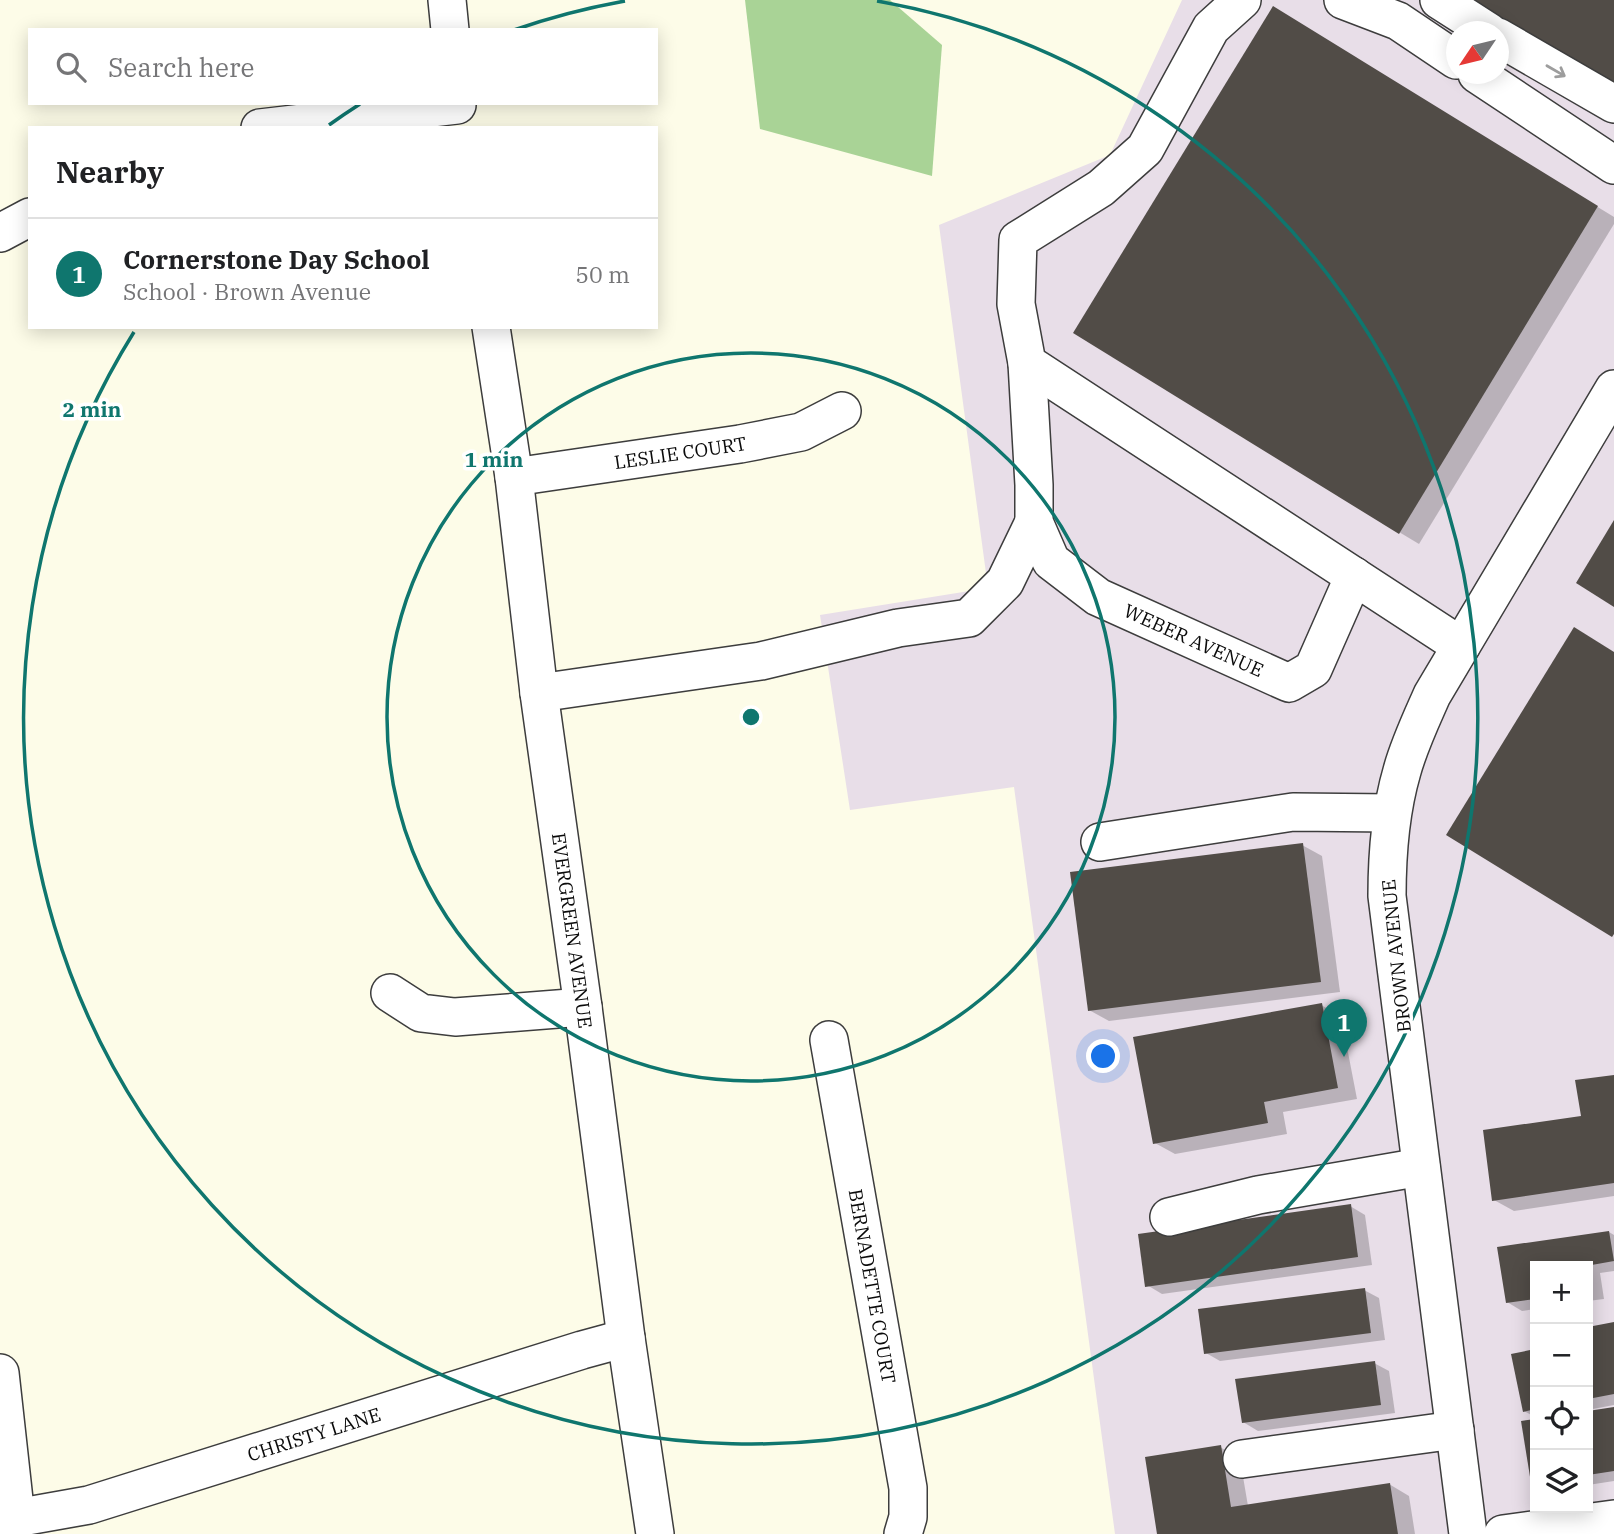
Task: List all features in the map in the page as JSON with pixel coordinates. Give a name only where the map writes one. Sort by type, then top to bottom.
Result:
[{"type":"street","points":[[447,0],[450,28]]},
{"type":"street","points":[[539,692],[761,661],[898,628],[969,618],[1006,582],[1034,522],[1027,363],[1016,304],[1018,240],[1101,188],[1145,149],[1211,28],[1242,0]]},
{"type":"street","points":[[1343,0],[1398,21],[1446,53]]},
{"type":"street","points":[[1439,0],[1472,21]]},
{"type":"street","points":[[1509,43],[1614,104]]},
{"type":"street","points":[[1492,84],[1614,165]]},
{"type":"street","points":[[285,126],[458,112]]},
{"type":"street","points":[[0,233],[28,218]]},
{"type":"street","name":"EVERGREEN AVENUE","points":[[491,329],[514,477],[539,692],[655,1534]]},
{"type":"street","points":[[1027,363],[1461,646]]},
{"type":"street","name":"BROWN AVENUE","points":[[1468,1534],[1387,896],[1387,855],[1392,813],[1401,772],[1432,695],[1609,409]]},
{"type":"street","name":"LESLIE COURT","points":[[514,477],[789,435],[801,432],[842,411]]},
{"type":"street","name":"WEBER AVENUE","points":[[1034,522],[1051,561],[1098,597],[1289,683],[1313,669],[1354,576]]},
{"type":"street","points":[[1100,842],[1293,812],[1392,813]]},
{"type":"street","points":[[390,992],[421,1013],[455,1017],[583,1007]]},
{"type":"street","name":"BERNADETTE COURT","points":[[829,1040],[908,1489],[908,1517],[903,1534]]},
{"type":"street","points":[[1169,1217],[1258,1195],[1421,1167]]},
{"type":"street","name":"CHRISTY LANE","points":[[8,1518],[89,1506],[626,1338]]},
{"type":"street","points":[[0,1373],[8,1518]]},
{"type":"street","points":[[1242,1459],[1455,1430]]},
{"type":"street","points":[[1503,1534],[1614,1519]]},
{"type":"shaded area","points":[[1182,0],[1446,0],[1453,21],[1446,21],[1446,84],[1509,84],[1509,39],[1614,105],[1614,1534],[1115,1534],[1014,787],[850,810],[820,615],[988,588],[939,225],[1110,155]]},
{"type":"green space","points":[[745,0],[890,0],[942,45],[932,176],[760,129]]},
{"type":"building","points":[[1460,0],[1614,0],[1614,95],[1509,30],[1509,21],[1494,21]]},
{"type":"building","points":[[1273,6],[1598,206],[1399,534],[1073,333]]},
{"type":"building","points":[[1614,520],[1614,607],[1576,583]]},
{"type":"building","points":[[1574,627],[1614,652],[1612,937],[1446,835]]},
{"type":"building","points":[[1303,843],[1321,982],[1088,1011],[1070,872]]},
{"type":"building","points":[[1322,1003],[1338,1088],[1264,1102],[1268,1123],[1153,1144],[1133,1037]]},
{"type":"building","points":[[1614,1075],[1614,1183],[1492,1201],[1483,1130],[1581,1116],[1575,1080]]},
{"type":"building","points":[[1351,1204],[1358,1257],[1145,1287],[1138,1234]]},
{"type":"building","points":[[1609,1231],[1614,1261],[1593,1265],[1593,1261],[1530,1261],[1530,1300],[1506,1303],[1497,1247]]},
{"type":"building","points":[[1365,1288],[1371,1333],[1204,1354],[1198,1309]]},
{"type":"building","points":[[1614,1322],[1614,1394],[1593,1398],[1593,1387],[1593,1326]]},
{"type":"building","points":[[1530,1350],[1530,1410],[1523,1412],[1511,1354]]},
{"type":"building","points":[[1375,1361],[1381,1405],[1242,1423],[1235,1379]]},
{"type":"building","points":[[1614,1407],[1614,1471],[1593,1474],[1593,1410]]},
{"type":"building","points":[[1530,1420],[1530,1477],[1521,1421]]},
{"type":"building","points":[[1221,1445],[1231,1507],[1390,1483],[1398,1534],[1157,1534],[1145,1457]]},
{"type":"place","name":"Cornerstone Day School","points":[[1344,1057]]}]
